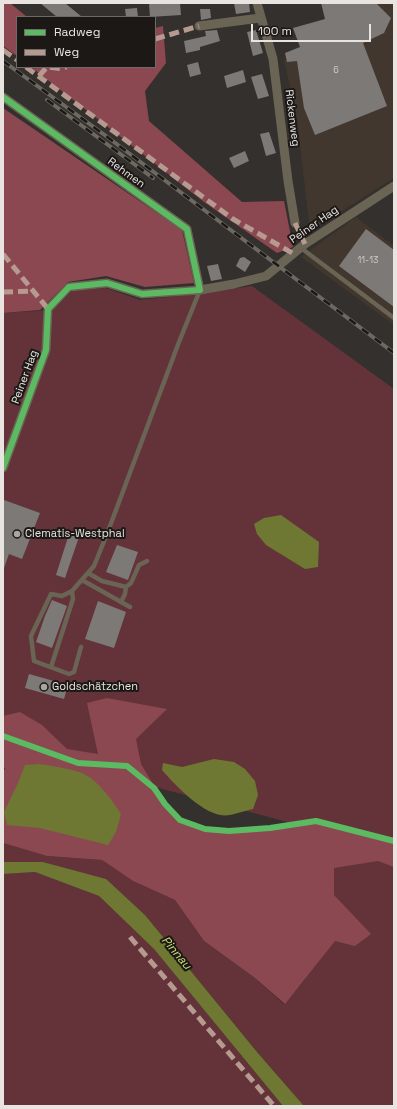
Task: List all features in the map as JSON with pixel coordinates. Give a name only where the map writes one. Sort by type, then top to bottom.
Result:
[{"type":"street","name":"Rickenweg","points":[[257,3],[260,18],[273,59],[288,181],[295,223]]},
{"type":"street","points":[[199,26],[260,18]]},
{"type":"street","name":"Rehmen","points":[[3,97],[187,229],[200,290]]},
{"type":"street","name":"Peiner Hag","points":[[3,468],[46,350],[48,309],[69,287],[107,283],[142,294],[200,290],[266,276],[301,248],[394,186]]},
{"type":"lane","points":[[301,248],[394,318]]},
{"type":"lane","points":[[81,647],[74,672],[69,674],[34,661],[31,636],[51,594],[62,596],[72,591],[94,566],[200,290]]},
{"type":"lane","points":[[121,602],[125,594],[126,587],[131,583],[139,565],[147,561]]},
{"type":"lane","points":[[88,573],[102,581],[126,587]]},
{"type":"lane","points":[[82,580],[130,607]]},
{"type":"lane","points":[[51,667],[74,599],[72,591]]},
{"type":"shaded area","points":[[3,3],[10,3],[26,16],[16,16],[16,55],[3,46]]},
{"type":"shaded area","points":[[349,3],[394,3],[394,178],[310,231],[297,119],[284,60],[356,34]]},
{"type":"shaded area","points":[[163,26],[166,63],[145,91],[149,121],[242,202],[284,201],[293,247],[277,253],[204,202],[32,68],[156,68],[156,28]]},
{"type":"shaded area","points":[[3,108],[182,230],[194,283],[145,287],[106,276],[68,282],[40,310],[3,313]]},
{"type":"shaded area","points":[[356,217],[394,246],[394,325],[301,257]]},
{"type":"shaded area","points":[[252,286],[394,389],[394,1106],[304,1106],[257,1052],[145,915],[106,880],[43,862],[3,862],[3,843],[47,856],[102,860],[133,881],[175,900],[204,941],[255,978],[284,1004],[305,979],[333,834],[3,747],[3,313],[53,310],[73,290],[106,288],[140,300]]},
{"type":"shaded area","points":[[107,698],[167,709],[136,739],[141,764],[165,804],[180,820],[205,829],[229,831],[270,828],[316,821],[394,841],[394,867],[378,861],[334,868],[334,895],[371,934],[355,946],[335,941],[285,1004],[255,978],[204,941],[175,900],[133,881],[102,860],[47,856],[3,843],[3,773],[5,768],[3,767],[3,716],[20,712],[42,725],[67,749],[98,754],[87,703]]},
{"type":"shaded area","points":[[35,872],[99,896],[154,949],[283,1106],[3,1106],[3,874]]},
{"type":"water","points":[[281,515],[319,542],[318,567],[305,569],[266,545],[257,534],[254,524],[264,518]]},
{"type":"water","points":[[214,759],[234,762],[245,769],[255,781],[258,795],[253,809],[228,815],[212,813],[188,797],[162,770],[163,763],[182,767]]},
{"type":"water","points":[[39,764],[79,772],[86,775],[98,784],[121,814],[116,832],[108,845],[40,828],[7,825],[4,812],[25,765]]},
{"type":"water","name":"Pinnau","points":[[3,862],[43,862],[106,879],[145,915],[257,1052],[304,1106],[283,1106],[154,949],[99,896],[35,872],[3,874]]},
{"type":"building","points":[[40,3],[65,3],[81,16],[56,16]]},
{"type":"building","points":[[149,3],[180,3],[181,15],[150,16]]},
{"type":"building","points":[[234,3],[249,3],[250,12],[236,14]]},
{"type":"building","points":[[321,3],[376,3],[391,18],[384,33],[363,43],[387,106],[315,135],[304,108],[297,61],[287,62],[285,53],[300,47],[293,28],[325,19]]},
{"type":"building","points":[[137,8],[138,16],[126,16],[125,9]]},
{"type":"building","points":[[200,9],[210,9],[211,18],[201,20]]},
{"type":"building","points":[[217,30],[220,41],[200,47],[200,50],[186,53],[184,41],[206,36],[205,31]]},
{"type":"building","points":[[256,30],[263,53],[253,56],[247,32]]},
{"type":"building","points":[[198,62],[201,74],[190,77],[187,65]]},
{"type":"building","points":[[243,70],[246,82],[227,88],[224,76]]},
{"type":"building","points":[[262,74],[269,96],[258,99],[251,77]]},
{"type":"building","points":[[269,132],[276,153],[266,156],[260,134]]},
{"type":"building","points":[[245,151],[249,161],[234,168],[229,158]]},
{"type":"building","points":[[366,229],[394,250],[394,307],[339,266]]},
{"type":"building","points":[[244,257],[251,262],[245,272],[236,266],[240,258]]},
{"type":"building","points":[[218,264],[222,279],[211,281],[207,266]]},
{"type":"building","name":"Clematis-Westphal","points":[[4,500],[40,513],[22,559],[9,554],[4,568],[3,504]]},
{"type":"building","points":[[69,534],[79,537],[65,578],[56,575]]},
{"type":"building","points":[[117,545],[138,552],[128,580],[106,572]]},
{"type":"building","points":[[52,600],[67,606],[52,648],[36,642]]},
{"type":"building","points":[[98,601],[126,612],[114,648],[85,639]]},
{"type":"building","points":[[29,674],[68,685],[64,699],[25,688]]},
{"type":"railway","points":[[3,61],[106,136],[394,353]]},
{"type":"railway","points":[[47,100],[153,178]]},
{"type":"marked path","points":[[156,39],[199,26]]},
{"type":"marked path","points":[[3,50],[16,59]]},
{"type":"marked path","points":[[27,68],[233,219],[294,254]]},
{"type":"marked path","points":[[39,76],[46,68]]},
{"type":"marked path","points":[[55,68],[64,68]]},
{"type":"marked path","points":[[295,223],[305,244]]},
{"type":"marked path","points":[[3,254],[48,309]]},
{"type":"marked path","points":[[3,292],[32,291]]},
{"type":"marked path","points":[[130,937],[274,1106]]},
{"type":"cycle path","points":[[3,97],[187,229],[200,290],[142,294],[107,283],[69,287],[48,309],[46,350],[3,468]]},
{"type":"cycle path","points":[[3,736],[78,763],[127,766],[154,788],[165,804],[180,820],[205,829],[229,831],[270,828],[316,821],[394,841]]},
{"type":"place","name":"Clematis-Westphal","points":[[17,534]]},
{"type":"place","name":"Goldschätzchen","points":[[44,687]]}]
